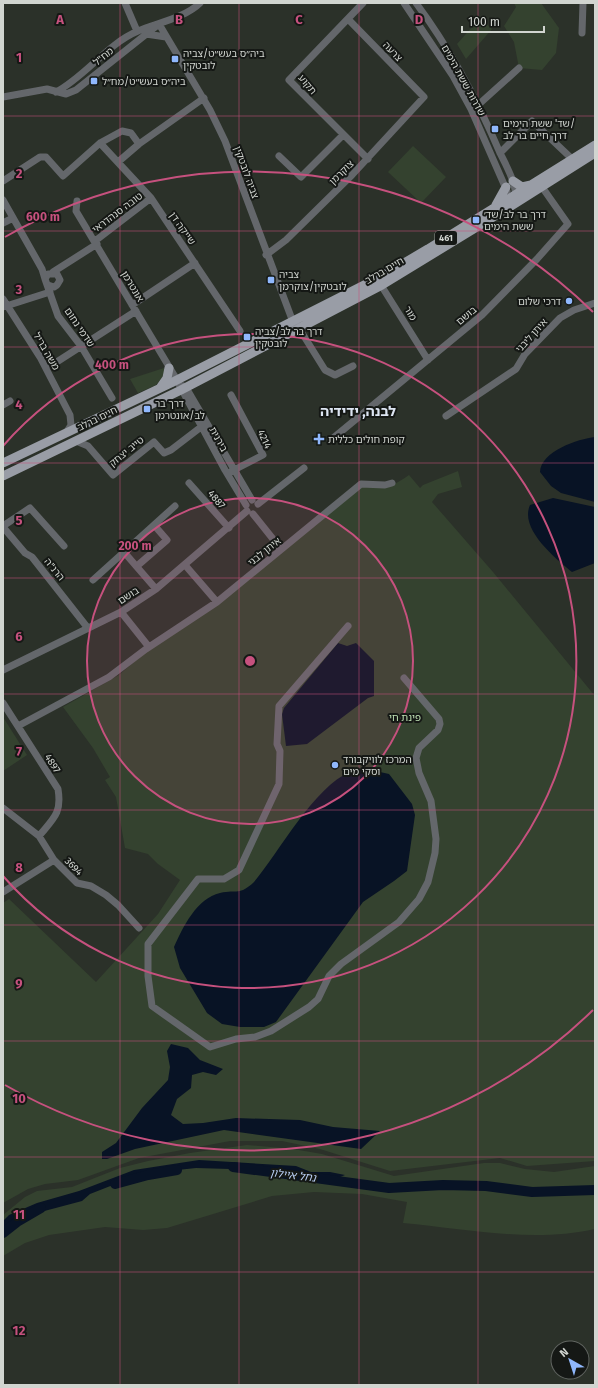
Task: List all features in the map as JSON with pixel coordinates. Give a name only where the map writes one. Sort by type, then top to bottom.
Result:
[{"type":"main road","name":"חיים ברלב","points":[[537,186],[595,145]]},
{"type":"main road","name":"חיים ברלב","points":[[3,476],[183,389],[378,282],[514,199],[595,152]]},
{"type":"main road","points":[[492,209],[504,194],[509,184],[522,187],[537,186]]},
{"type":"main road","name":"חיים ברלב","points":[[378,282],[492,209],[514,199]]},
{"type":"main road","name":"חיים ברלב","points":[[3,463],[176,380],[296,326]]},
{"type":"main road","points":[[160,388],[167,378],[169,368]]},
{"type":"street","points":[[125,3],[137,31]]},
{"type":"street","name":"תקוע","points":[[364,3],[289,80],[368,159]]},
{"type":"street","name":"שדרות ששת הימים","points":[[404,3],[446,64],[471,109],[509,184]]},
{"type":"street","name":"שדרות ששת הימים","points":[[416,3],[460,67],[480,105],[500,153],[514,199]]},
{"type":"street","points":[[582,33],[583,3]]},
{"type":"street","name":"מח\"ל","points":[[3,96],[47,89],[66,94],[76,90],[159,24],[197,4]]},
{"type":"street","name":"צרעה","points":[[348,19],[424,97]]},
{"type":"street","name":"מח\"ל","points":[[56,92],[64,88],[123,40],[137,31],[159,24]]},
{"type":"street","name":"צביה לובטקין","points":[[159,24],[204,98],[225,141],[266,254],[296,326],[325,370],[334,375],[353,366]]},
{"type":"street","points":[[146,34],[166,37]]},
{"type":"street","points":[[471,109],[480,105],[519,68]]},
{"type":"street","name":"צוקרמן","points":[[266,254],[286,240],[368,159],[424,97]]},
{"type":"street","points":[[118,162],[139,144],[204,98]]},
{"type":"street","points":[[500,153],[532,121],[569,156]]},
{"type":"street","points":[[3,181],[40,157],[46,157],[63,176],[100,143],[122,131],[131,133],[139,144]]},
{"type":"street","points":[[279,156],[301,178],[343,135]]},
{"type":"street","name":"שייקה דן","points":[[100,143],[151,198],[196,263],[240,331]]},
{"type":"street","name":"בושם","points":[[332,439],[482,315],[537,259],[568,224],[537,186]]},
{"type":"street","name":"טובה סנהדראי","points":[[53,272],[96,242],[151,198]]},
{"type":"street","name":"שדמי נחום","points":[[3,200],[42,269],[58,316],[81,346],[112,398]]},
{"type":"street","name":"אונטרמן","points":[[77,201],[76,211],[96,242],[176,380]]},
{"type":"street","points":[[3,224],[13,218]]},
{"type":"street","points":[[52,365],[81,346],[196,263]]},
{"type":"street","points":[[4,304],[48,286],[54,287],[59,282],[60,277],[53,272],[48,274],[48,286]]},
{"type":"street","name":"מור","points":[[378,282],[428,360]]},
{"type":"street","name":"איתן ליבני","points":[[446,416],[516,370],[525,354],[560,318],[574,310],[595,303]]},
{"type":"street","name":"משה בריל","points":[[4,304],[40,357],[70,415]]},
{"type":"street","name":"בירנית","points":[[176,380],[183,389],[230,472]]},
{"type":"street","name":"בירנית","points":[[183,389],[201,427],[252,508],[283,548]]},
{"type":"street","name":"4214","points":[[230,472],[263,455],[231,395]]},
{"type":"street","points":[[3,405],[10,401]]},
{"type":"street","points":[[70,415],[76,421],[85,424]]},
{"type":"street","points":[[66,433],[71,425],[70,415]]},
{"type":"street","name":"טייב יצחק","points":[[76,441],[88,446],[113,475],[154,442],[164,453],[171,450],[201,427]]},
{"type":"street","points":[[88,435],[88,446]]},
{"type":"street","name":"בושם","points":[[3,670],[87,627],[121,612],[156,589],[252,508],[304,468]]},
{"type":"street","name":"איתן לבני","points":[[18,726],[109,677],[149,647],[217,602],[361,484],[385,485],[392,482]]},
{"type":"street","name":"4887","points":[[190,483],[229,528]]},
{"type":"street","points":[[93,580],[175,506]]},
{"type":"street","points":[[3,526],[30,508],[64,546]]},
{"type":"street","points":[[137,566],[167,540],[154,525]]},
{"type":"street","name":"הרנ\"ה","points":[[3,526],[25,553],[32,558],[87,627]]},
{"type":"street","points":[[124,552],[156,589]]},
{"type":"street","points":[[185,565],[217,602]]},
{"type":"street","points":[[121,612],[149,647]]},
{"type":"street","points":[[348,626],[279,706],[277,744],[280,751],[279,784],[239,870],[224,878],[198,879],[148,944],[148,976],[152,1006],[210,1047],[236,1039],[255,1037],[271,1030],[309,1007],[318,998],[328,976],[341,964],[399,922],[419,898],[428,882],[435,853],[436,839],[431,802],[419,773],[416,758],[419,748],[438,730],[440,724],[439,719],[404,678]]},
{"type":"street","name":"4897","points":[[3,703],[58,789],[60,802],[56,815],[39,836]]},
{"type":"street","name":"3694","points":[[3,808],[39,836],[54,860],[77,883],[91,886],[106,895],[118,905],[139,928]]},
{"type":"street","points":[[3,892],[54,860]]},
{"type":"green space","points":[[514,3],[541,3],[559,28],[556,53],[542,70],[519,68],[514,42],[504,26],[516,7]]},
{"type":"green space","points":[[480,18],[492,29],[466,59],[457,44]]},
{"type":"green space","points":[[413,146],[446,177],[421,203],[388,172]]},
{"type":"green space","points":[[164,368],[165,374],[156,385],[138,393],[130,379]]},
{"type":"green space","name":"פינת חי","points":[[458,471],[462,487],[438,494],[432,502],[493,572],[595,696],[595,1161],[527,1166],[500,1158],[390,1171],[320,1149],[282,1141],[230,1141],[139,1158],[78,1180],[45,1184],[28,1189],[3,1203],[3,903],[9,899],[96,982],[158,914],[180,880],[158,864],[148,854],[125,848],[116,797],[105,780],[110,777],[93,748],[63,707],[119,675],[150,648],[218,604],[362,486],[377,488],[387,487],[397,483],[409,475],[420,488],[423,485]]},
{"type":"green space","points":[[3,717],[27,755],[3,771]]},
{"type":"green space","points":[[247,1145],[293,1149],[322,1154],[394,1176],[484,1163],[500,1163],[525,1169],[554,1172],[595,1166],[595,1229],[572,1233],[524,1235],[499,1234],[403,1223],[407,1202],[362,1194],[314,1192],[272,1196],[167,1228],[143,1230],[105,1227],[49,1235],[25,1243],[3,1256],[3,1215],[25,1197],[37,1191],[72,1187],[120,1168],[148,1161]]},
{"type":"water","points":[[595,437],[595,502],[561,493],[551,486],[540,472],[542,465],[547,458],[553,452],[570,443]]},
{"type":"water","points":[[553,498],[595,507],[595,563],[572,572],[541,543],[534,533],[528,514],[530,505]]},
{"type":"water","points":[[338,643],[347,646],[356,643],[374,661],[374,696],[368,698],[307,744],[286,746],[282,714],[284,708]]},
{"type":"water","points":[[371,770],[389,774],[412,804],[415,815],[407,871],[363,902],[276,1022],[264,1027],[240,1027],[222,1024],[207,1013],[180,968],[174,947],[186,922],[204,901],[212,896],[220,893],[241,891],[254,882],[311,805],[337,780],[352,771]]},
{"type":"water","points":[[171,1044],[188,1048],[200,1060],[223,1069],[216,1075],[203,1072],[192,1075],[191,1088],[177,1099],[171,1115],[183,1124],[203,1123],[236,1118],[300,1120],[333,1127],[380,1131],[361,1149],[224,1130],[135,1149],[107,1159],[102,1159],[102,1152],[116,1143],[142,1108],[168,1080],[170,1067],[167,1051]]},
{"type":"water","points":[[199,1160],[296,1166],[311,1172],[330,1172],[345,1175],[335,1179],[294,1171],[196,1168],[141,1174],[90,1194],[82,1201],[18,1218],[14,1220],[3,1238],[3,1221],[9,1215],[37,1203],[79,1191],[134,1170]]},
{"type":"waterway","name":"נחל איילון","points":[[233,1167],[389,1188],[443,1185],[486,1186],[532,1192],[595,1190]]},
{"type":"waterway","name":"נחל איילון","points":[[115,1184],[148,1175],[177,1170]]},
{"type":"waterway","name":"נחל איילון","points":[[3,1233],[17,1222],[41,1208]]},
{"type":"place","name":"ביה״ס בעש״ט/צביה לובטקין","points":[[175,59]]},
{"type":"place","name":"ביה״ס בעש״ט/מח״ל","points":[[94,81]]},
{"type":"place","name":"שד' ששת הימים/ דרך חיים בר לב","points":[[495,129]]},
{"type":"place","name":"דרך בר לב/שד׳ ששת הימים","points":[[476,220]]},
{"type":"place","name":"צביה לובטקין/צוקרמן","points":[[271,280]]},
{"type":"place","name":"דרכי שלום","points":[[569,301]]},
{"type":"place","name":"דרך בר לב/צביה לובטקין","points":[[247,337]]},
{"type":"place","name":"דרך בר לב/אונטרמן","points":[[147,409]]},
{"type":"place","name":"קופת חולים כללית","points":[[319,439]]},
{"type":"place","name":"המרכז לוויקבורד וסקי מים","points":[[335,765]]},
{"type":"district","name":"לבנה, ידידיה","points":[[358,411]]}]
